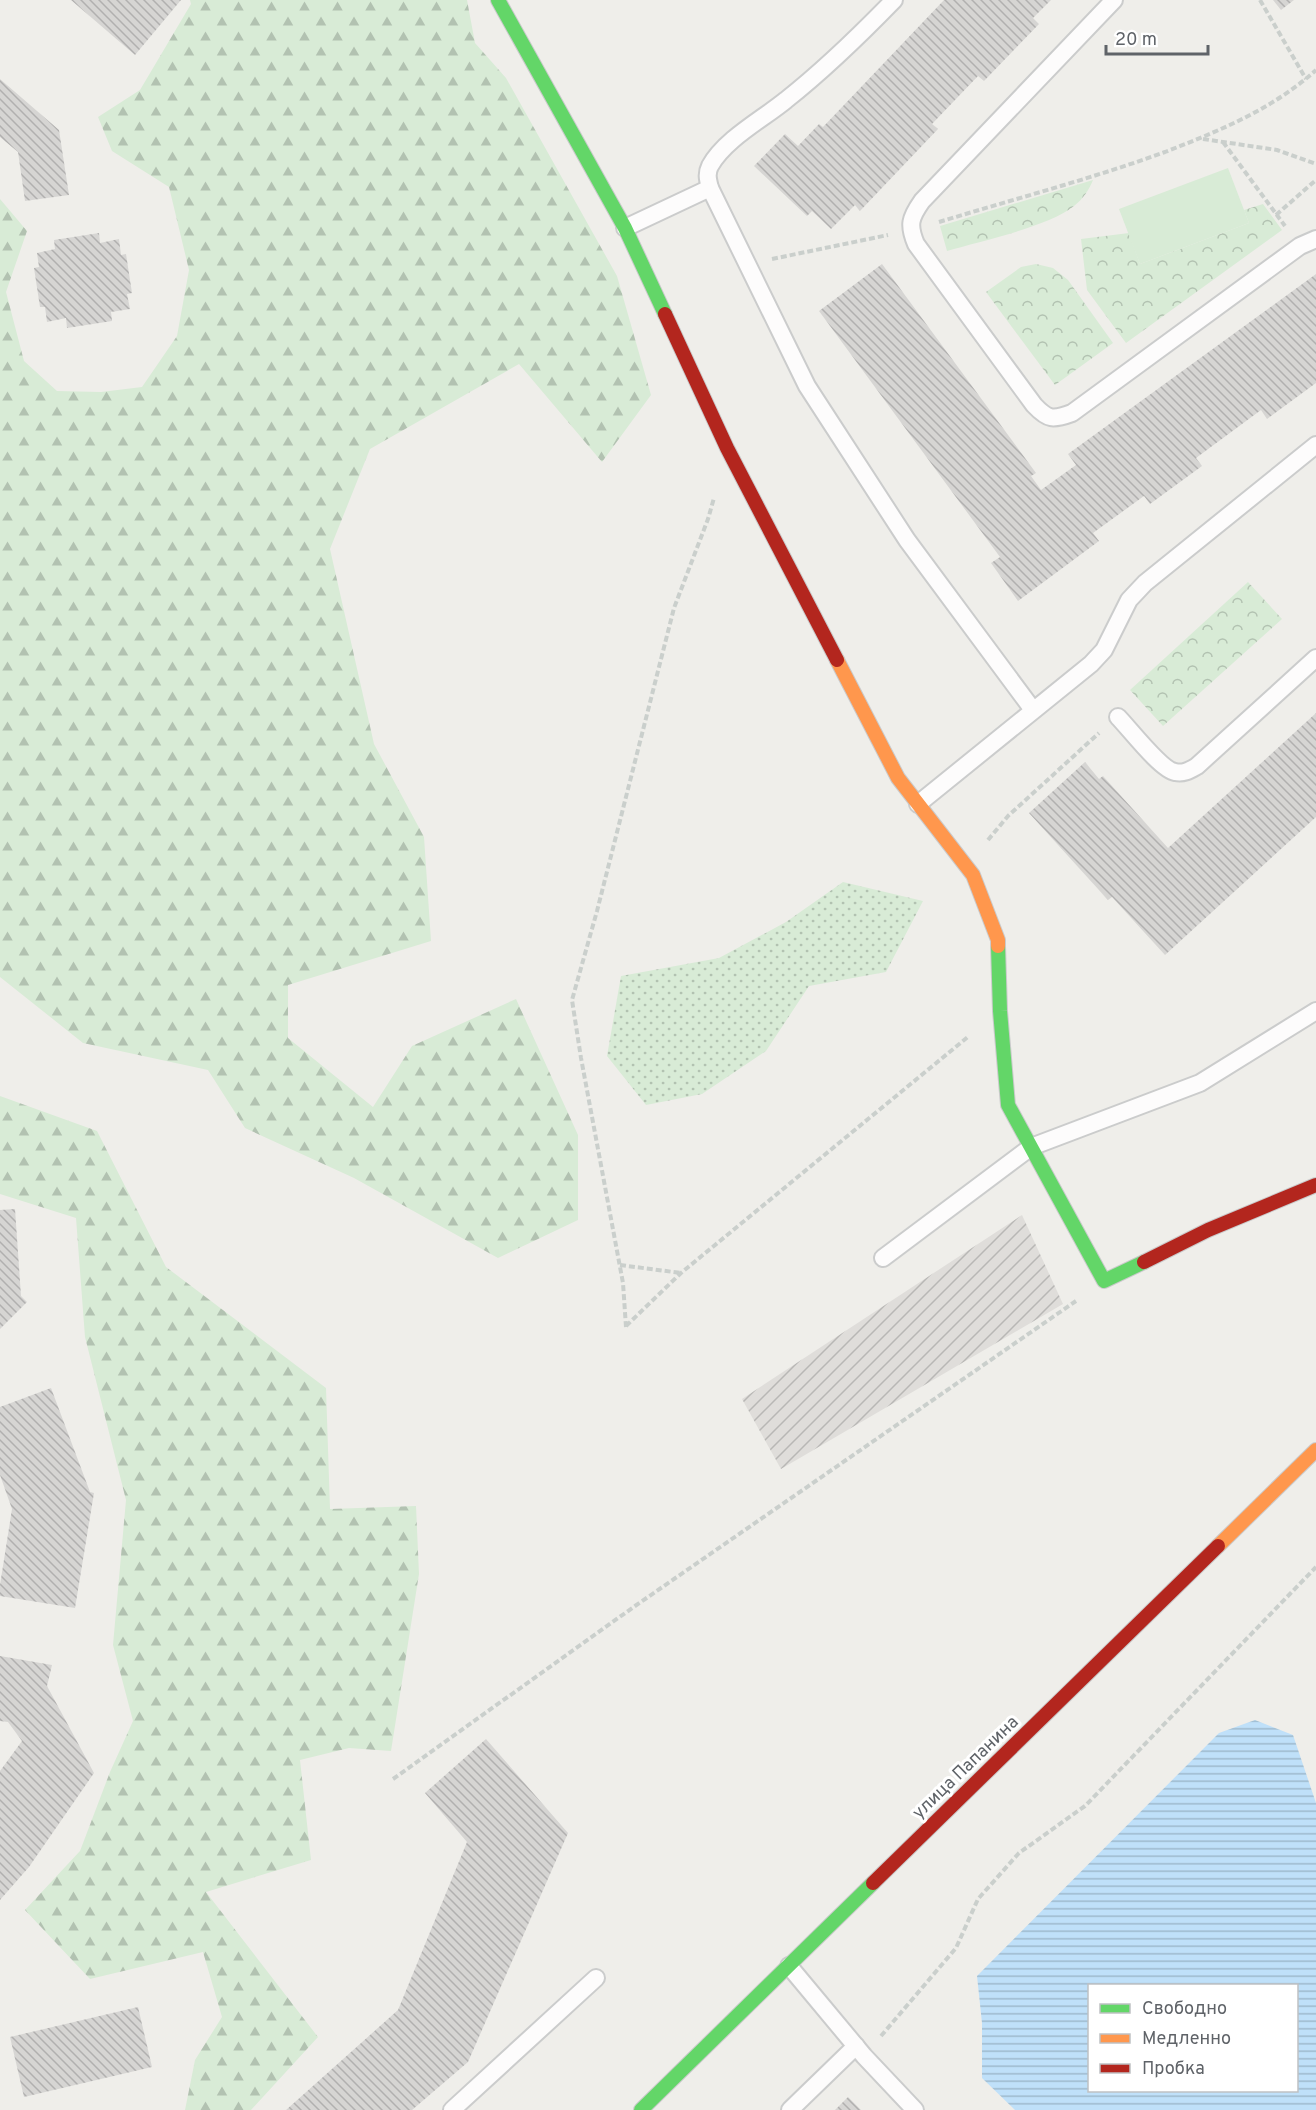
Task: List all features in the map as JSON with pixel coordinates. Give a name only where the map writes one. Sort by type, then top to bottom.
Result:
[{"type":"street","points":[[498,0],[625,228],[727,448],[898,778],[974,875],[998,940],[1000,1011],[1008,1105],[1104,1281],[1208,1230],[1316,1185]]},
{"type":"street","name":"улица Папанина","points":[[641,2110],[1316,1450]]},
{"type":"lane","points":[[894,0],[786,100],[743,130],[709,167],[707,177],[710,188],[807,386],[907,540],[1033,710]]},
{"type":"lane","points":[[1114,0],[922,201],[912,215],[910,231],[916,244],[1034,405],[1044,415],[1057,418],[1072,413],[1300,246],[1316,239]]},
{"type":"lane","points":[[625,228],[710,188]]},
{"type":"lane","points":[[918,804],[1091,664],[1104,650],[1129,600],[1145,583],[1316,445]]},
{"type":"lane","points":[[1118,717],[1163,766],[1174,772],[1185,772],[1197,766],[1316,658]]},
{"type":"lane","points":[[883,1258],[1031,1147],[1200,1083],[1316,1011]]},
{"type":"lane","points":[[789,1966],[860,2051],[915,2110]]},
{"type":"lane","points":[[452,2110],[596,1978]]},
{"type":"lane","points":[[790,2110],[860,2051]]},
{"type":"path","points":[[1260,0],[1306,79]]},
{"type":"path","points":[[747,264],[910,231],[1127,166],[1223,130],[1283,96],[1316,71]]},
{"type":"path","points":[[1200,139],[1277,150],[1316,164]]},
{"type":"path","points":[[1223,142],[1300,246]]},
{"type":"path","points":[[1276,215],[1316,180]]},
{"type":"path","points":[[727,448],[708,519],[675,608],[572,1000],[620,1264],[626,1327],[681,1273],[1000,1011]]},
{"type":"path","points":[[987,842],[1008,816],[1118,717]]},
{"type":"path","points":[[620,1264],[681,1273]]},
{"type":"path","points":[[393,1779],[635,1606],[1104,1281]]},
{"type":"path","points":[[860,2051],[956,1948],[978,1899],[1019,1853],[1085,1806],[1316,1567]]},
{"type":"shaded area","points":[[1022,1215],[1063,1304],[781,1469],[742,1399]]},
{"type":"green space","points":[[190,0],[467,0],[475,43],[506,78],[617,276],[651,395],[602,462],[519,364],[370,449],[330,549],[374,744],[424,837],[431,941],[288,985],[288,1038],[373,1107],[412,1046],[516,999],[578,1135],[578,1220],[498,1258],[354,1178],[245,1128],[208,1070],[83,1043],[0,977],[0,199],[27,231],[6,292],[24,361],[57,391],[101,392],[142,387],[177,336],[189,270],[169,187],[112,151],[98,117],[140,90],[191,4]]},
{"type":"green space","points":[[1228,168],[1249,223],[1140,264],[1119,209]]},
{"type":"green space","points":[[1093,180],[1088,191],[1080,200],[1062,214],[1031,227],[947,251],[940,226]]},
{"type":"green space","points":[[1263,204],[1282,230],[1126,343],[1087,290],[1081,239],[1129,233],[1140,264],[1249,223],[1244,210]]},
{"type":"green space","points":[[1036,264],[1053,268],[1068,280],[1113,343],[1055,385],[986,292],[1021,267]]},
{"type":"green space","points":[[1248,582],[1282,619],[1163,726],[1130,690]]},
{"type":"green space","points":[[843,882],[923,901],[886,972],[809,986],[766,1051],[702,1094],[646,1105],[607,1056],[621,976],[719,958],[786,922]]},
{"type":"green space","points":[[0,1096],[97,1131],[166,1267],[326,1388],[330,1509],[416,1506],[419,1574],[391,1751],[349,1748],[300,1760],[311,1860],[206,1892],[318,2037],[251,2110],[185,2110],[195,2060],[222,2017],[203,1952],[90,1979],[25,1910],[80,1851],[110,1772],[133,1721],[113,1645],[126,1500],[85,1337],[76,1218],[0,1194]]},
{"type":"water","points":[[1255,1720],[1293,1735],[1316,1803],[1316,2110],[1015,2110],[982,2078],[982,2023],[977,1976],[1219,1733]]},
{"type":"building","points":[[71,0],[181,0],[135,55]]},
{"type":"building","points":[[944,0],[1051,0],[1033,18],[1039,24],[984,81],[978,76],[932,124],[938,129],[860,211],[855,205],[831,229],[812,211],[807,216],[754,166],[785,134],[798,146],[819,124],[823,127]]},
{"type":"building","points":[[1273,0],[1294,0],[1281,10]]},
{"type":"building","points":[[0,79],[59,130],[69,195],[25,201],[18,152],[0,137]]},
{"type":"building","points":[[99,233],[100,243],[119,239],[121,255],[126,254],[132,293],[127,294],[130,309],[111,312],[112,321],[67,328],[66,318],[47,322],[45,307],[40,307],[34,268],[39,267],[37,253],[55,249],[54,240]]},
{"type":"building","points":[[882,264],[1036,473],[1031,476],[1041,490],[1076,465],[1068,454],[1316,274],[1316,383],[1267,419],[1261,410],[1196,458],[1202,466],[1150,504],[1144,496],[1093,533],[1099,541],[1018,601],[991,563],[1000,557],[819,311]]},
{"type":"building","points":[[1316,713],[1316,817],[1165,955],[1112,897],[1108,900],[1029,813],[1085,762],[1099,779],[1103,776],[1168,848]]},
{"type":"building","points":[[15,1209],[21,1296],[27,1302],[0,1329],[0,1210]]},
{"type":"building","points":[[51,1388],[90,1492],[94,1493],[75,1608],[0,1596],[12,1509],[0,1475],[0,1407]]},
{"type":"building","points":[[0,1656],[52,1665],[47,1686],[94,1773],[29,1867],[0,1900],[0,1771],[22,1741],[8,1722],[0,1721]]},
{"type":"building","points":[[486,1739],[568,1833],[468,2062],[412,2110],[286,2110],[398,2010],[467,1842],[425,1793]]},
{"type":"building","points":[[138,2007],[152,2067],[24,2097],[10,2037]]},
{"type":"building","points":[[848,2097],[861,2110],[835,2110]]},
{"type":"traffic: fast","points":[[498,0],[625,228],[665,314]]},
{"type":"traffic: fast","points":[[998,946],[1000,1011],[1008,1105],[1104,1281],[1144,1262]]},
{"type":"traffic: fast","points":[[641,2110],[873,1883]]},
{"type":"traffic: slow","points":[[837,660],[898,778],[973,875],[998,940],[998,946]]},
{"type":"traffic: slow","points":[[1218,1546],[1316,1450]]},
{"type":"traffic: jam","points":[[665,314],[727,448],[837,660]]},
{"type":"traffic: jam","points":[[1144,1262],[1208,1230],[1316,1185]]},
{"type":"traffic: jam","points":[[873,1883],[1218,1546]]}]
